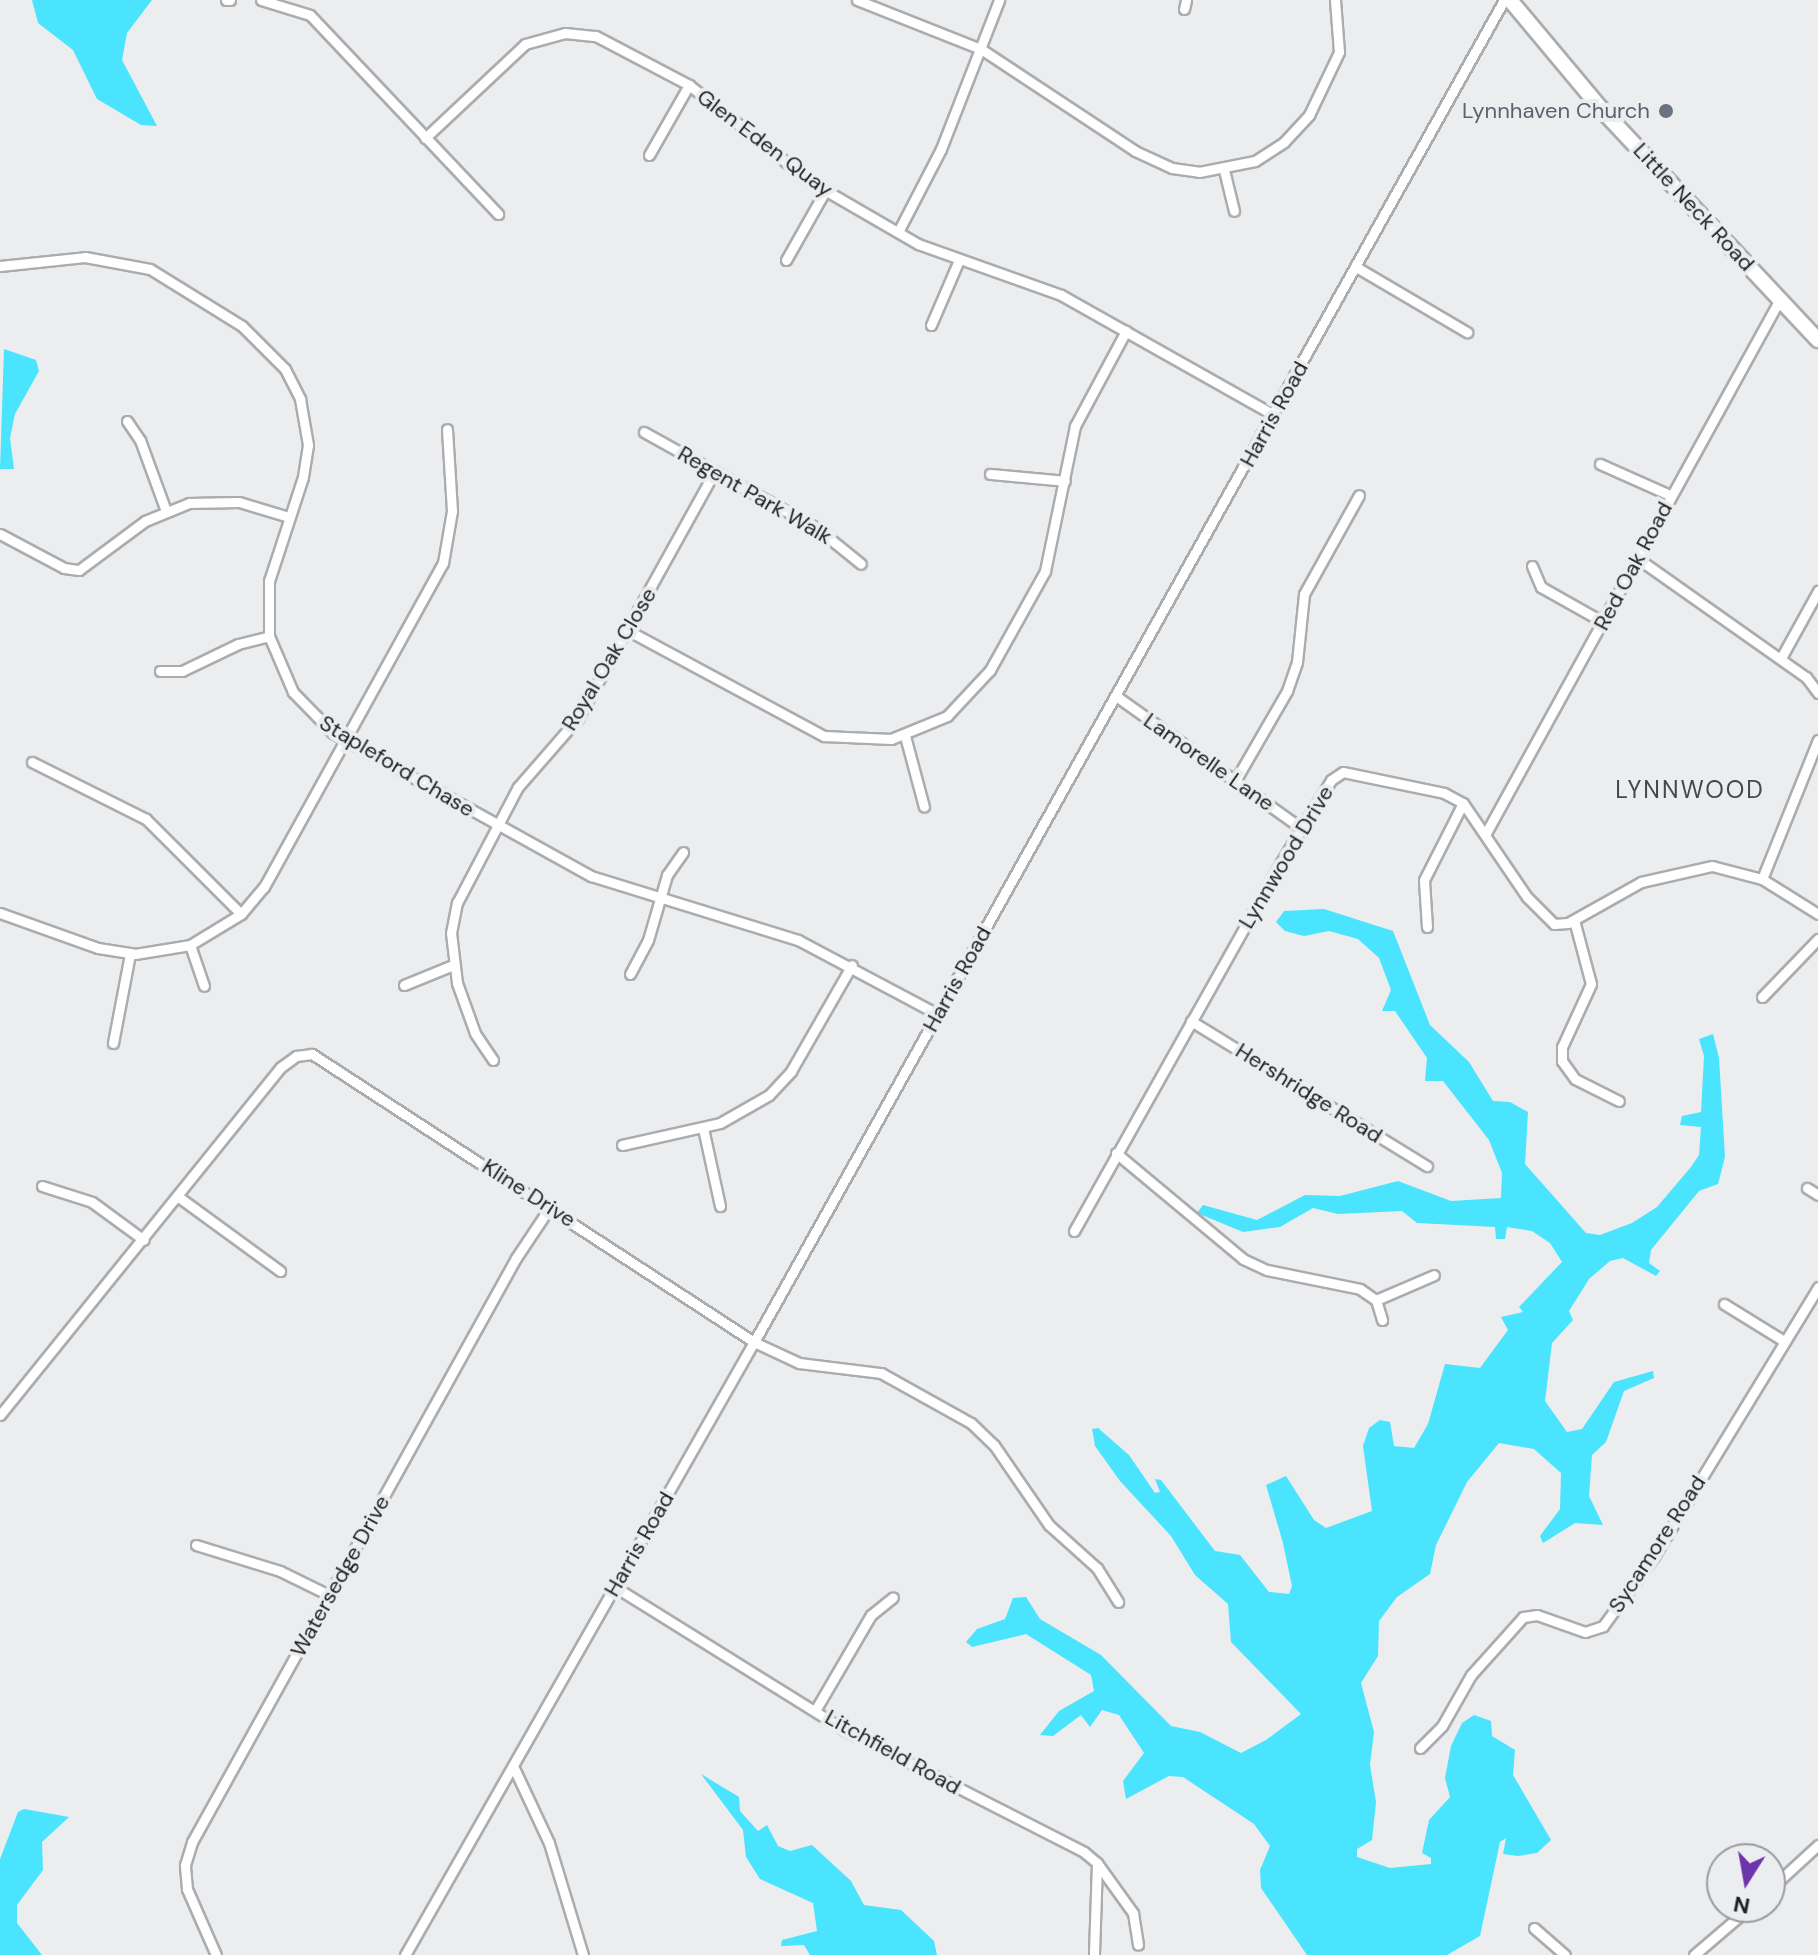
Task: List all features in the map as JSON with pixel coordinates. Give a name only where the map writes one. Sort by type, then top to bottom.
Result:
[{"type":"street","points":[[261,0],[310,15],[498,214]]},
{"type":"street","points":[[857,0],[981,49],[1150,160],[1187,171],[1224,170],[1271,152],[1309,115],[1339,52],[1335,0]]},
{"type":"street","points":[[898,232],[941,149],[999,0]]},
{"type":"street","name":"Harris Road","points":[[405,1955],[754,1342],[1507,0]]},
{"type":"street","name":"Little Neck Road","points":[[1507,0],[1601,109],[1818,340]]},
{"type":"street","name":"Glen Eden Quay","points":[[425,138],[512,52],[553,34],[582,34],[610,41],[689,85],[825,191],[898,232],[959,260],[1043,287],[1274,415]]},
{"type":"street","points":[[649,155],[689,85]]},
{"type":"street","points":[[1224,170],[1234,211]]},
{"type":"street","points":[[786,260],[825,191]]},
{"type":"street","name":"Stapleford Chase","points":[[0,266],[68,257],[129,263],[194,292],[258,338],[285,369],[305,415],[307,461],[269,581],[269,636],[293,692],[346,741],[591,876],[798,940],[852,965],[937,1014]]},
{"type":"street","points":[[931,325],[959,260]]},
{"type":"street","points":[[1356,267],[1467,332]]},
{"type":"street","name":"Red Oak Road","points":[[1486,833],[1780,299]]},
{"type":"street","points":[[627,630],[811,732],[856,741],[905,736],[955,710],[990,670],[1049,563],[1075,426],[1126,331]]},
{"type":"street","points":[[127,421],[140,440],[166,511]]},
{"type":"street","points":[[0,913],[130,954],[190,945],[241,914],[264,887],[443,563],[452,511],[447,429]]},
{"type":"street","name":"Regent Park Walk","points":[[644,432],[818,529],[861,564]]},
{"type":"street","points":[[1600,464],[1670,495]]},
{"type":"street","name":"Royal Oak Close","points":[[493,1060],[475,1033],[453,965],[451,933],[457,903],[528,773],[578,718],[715,471]]},
{"type":"street","points":[[990,474],[1065,481]]},
{"type":"street","points":[[1235,781],[1287,691],[1297,662],[1304,594],[1359,495]]},
{"type":"street","points":[[0,534],[64,568],[79,570],[127,532],[166,511],[220,501],[289,517]]},
{"type":"street","points":[[1637,558],[1781,658],[1818,693]]},
{"type":"street","points":[[1532,566],[1541,587],[1603,622]]},
{"type":"street","points":[[1781,658],[1818,591]]},
{"type":"street","points":[[160,671],[182,671],[238,644],[269,636]]},
{"type":"street","name":"Lamorelle Lane","points":[[1116,696],[1301,828]]},
{"type":"street","points":[[905,736],[924,807]]},
{"type":"street","points":[[1762,879],[1818,740]]},
{"type":"street","points":[[32,762],[146,819],[241,914]]},
{"type":"street","name":"Lynnwood Drive","points":[[1074,1231],[1331,780],[1349,771],[1444,793],[1463,803]]},
{"type":"street","points":[[1427,927],[1424,880],[1463,803],[1542,916],[1554,924],[1574,920],[1641,882],[1683,870],[1730,868],[1762,879],[1818,914]]},
{"type":"street","points":[[630,974],[648,940],[658,898],[683,852]]},
{"type":"street","points":[[1574,920],[1591,984],[1562,1047],[1562,1061],[1575,1079],[1619,1101]]},
{"type":"street","points":[[1762,997],[1818,939]]},
{"type":"street","points":[[190,945],[204,986]]},
{"type":"street","points":[[113,1043],[130,954]]},
{"type":"street","points":[[404,985],[453,965]]},
{"type":"street","points":[[622,1145],[653,1134],[703,1128],[737,1116],[782,1082],[852,965]]},
{"type":"street","name":"Hershridge Road","points":[[1191,1021],[1427,1166]]},
{"type":"street","name":"Kline Drive","points":[[0,1415],[180,1198],[281,1067],[303,1054],[320,1057],[754,1342],[799,1363],[881,1373],[971,1423],[994,1445],[1049,1525],[1097,1568],[1118,1602]]},
{"type":"street","points":[[703,1128],[720,1206]]},
{"type":"street","points":[[1116,1153],[1255,1265],[1360,1289],[1376,1300],[1382,1320]]},
{"type":"street","points":[[42,1186],[92,1202],[144,1240]]},
{"type":"street","points":[[1807,1188],[1818,1195]]},
{"type":"street","points":[[180,1198],[280,1271]]},
{"type":"street","name":"Watersedge Drive","points":[[216,1955],[187,1889],[187,1853],[516,1258],[550,1207]]},
{"type":"street","points":[[1376,1300],[1434,1275]]},
{"type":"street","name":"Sycamore Road","points":[[1420,1748],[1442,1726],[1471,1675],[1523,1617],[1537,1615],[1585,1632],[1603,1626],[1654,1556],[1818,1287]]},
{"type":"street","points":[[1724,1304],[1784,1341]]},
{"type":"street","points":[[196,1545],[280,1571],[329,1595]]},
{"type":"street","name":"Litchfield Road","points":[[615,1587],[816,1709],[845,1730],[1073,1845],[1097,1863],[1133,1913],[1138,1945]]},
{"type":"street","points":[[816,1709],[871,1615],[893,1597]]},
{"type":"street","points":[[513,1766],[549,1843],[583,1955]]},
{"type":"street","points":[[1786,1874],[1818,1845]]},
{"type":"street","points":[[1094,1955],[1097,1863]]},
{"type":"street","points":[[1694,1955],[1731,1923]]},
{"type":"street","points":[[1534,1928],[1565,1955]]},
{"type":"water","points":[[32,0],[152,0],[127,33],[122,60],[157,126],[141,125],[97,99],[73,50],[38,23]]},
{"type":"water","points":[[4,349],[36,360],[39,371],[15,414],[10,438],[14,469],[0,469]]},
{"type":"water","points":[[1324,909],[1393,931],[1430,1025],[1469,1062],[1493,1101],[1510,1102],[1528,1112],[1525,1164],[1586,1233],[1600,1235],[1632,1223],[1657,1207],[1691,1167],[1699,1155],[1701,1127],[1680,1125],[1682,1116],[1701,1112],[1704,1056],[1699,1039],[1713,1034],[1719,1058],[1725,1157],[1718,1184],[1699,1191],[1651,1250],[1649,1263],[1660,1271],[1656,1276],[1623,1258],[1610,1261],[1589,1279],[1569,1311],[1573,1320],[1552,1343],[1545,1401],[1567,1432],[1582,1429],[1614,1382],[1653,1371],[1654,1378],[1624,1391],[1606,1442],[1592,1455],[1589,1496],[1603,1525],[1575,1523],[1543,1543],[1540,1536],[1560,1509],[1561,1473],[1534,1449],[1499,1443],[1467,1482],[1436,1545],[1430,1574],[1397,1597],[1379,1621],[1378,1656],[1361,1683],[1374,1732],[1370,1765],[1376,1802],[1372,1840],[1357,1849],[1357,1857],[1390,1868],[1431,1864],[1431,1858],[1422,1853],[1429,1820],[1450,1797],[1445,1778],[1451,1746],[1462,1723],[1474,1715],[1491,1721],[1492,1736],[1515,1750],[1513,1775],[1551,1840],[1537,1853],[1518,1856],[1503,1854],[1506,1838],[1500,1842],[1480,1936],[1447,1955],[1307,1955],[1261,1888],[1260,1870],[1270,1846],[1254,1824],[1183,1777],[1169,1776],[1126,1799],[1123,1781],[1144,1753],[1119,1715],[1102,1710],[1090,1727],[1081,1715],[1053,1736],[1040,1735],[1059,1711],[1094,1691],[1091,1675],[1026,1634],[972,1647],[966,1642],[977,1629],[1005,1619],[1013,1598],[1026,1597],[1040,1619],[1101,1655],[1171,1726],[1200,1732],[1241,1753],[1266,1740],[1301,1714],[1231,1642],[1228,1604],[1195,1575],[1171,1536],[1120,1481],[1095,1446],[1092,1429],[1098,1428],[1129,1455],[1155,1493],[1160,1492],[1155,1479],[1161,1480],[1215,1551],[1240,1555],[1269,1592],[1289,1594],[1292,1586],[1283,1543],[1266,1485],[1286,1476],[1314,1520],[1326,1528],[1372,1511],[1363,1446],[1369,1428],[1380,1420],[1390,1422],[1394,1446],[1414,1448],[1428,1424],[1445,1364],[1480,1368],[1508,1330],[1501,1317],[1523,1312],[1519,1307],[1562,1262],[1550,1243],[1532,1231],[1507,1227],[1505,1239],[1496,1239],[1495,1227],[1417,1223],[1402,1211],[1338,1214],[1313,1208],[1280,1227],[1243,1232],[1197,1213],[1203,1205],[1257,1220],[1305,1195],[1340,1196],[1398,1181],[1451,1201],[1501,1198],[1502,1173],[1489,1140],[1443,1081],[1425,1081],[1427,1058],[1395,1011],[1382,1011],[1391,990],[1379,958],[1358,939],[1329,931],[1304,936],[1285,931],[1276,922],[1284,911]]},
{"type":"water","points":[[701,1774],[739,1797],[740,1811],[758,1831],[767,1825],[778,1846],[790,1851],[812,1845],[851,1881],[864,1905],[901,1910],[934,1941],[937,1955],[810,1955],[804,1945],[781,1946],[782,1940],[817,1931],[813,1903],[760,1879],[746,1857],[743,1830]]},
{"type":"water","points":[[24,1809],[69,1817],[42,1842],[43,1870],[17,1905],[17,1923],[42,1955],[0,1955],[0,1859],[18,1812]]},
{"type":"place","name":"Lynnhaven Church","points":[[1666,111]]},
{"type":"district","name":"LYNNWOOD","points":[[1690,790]]}]
